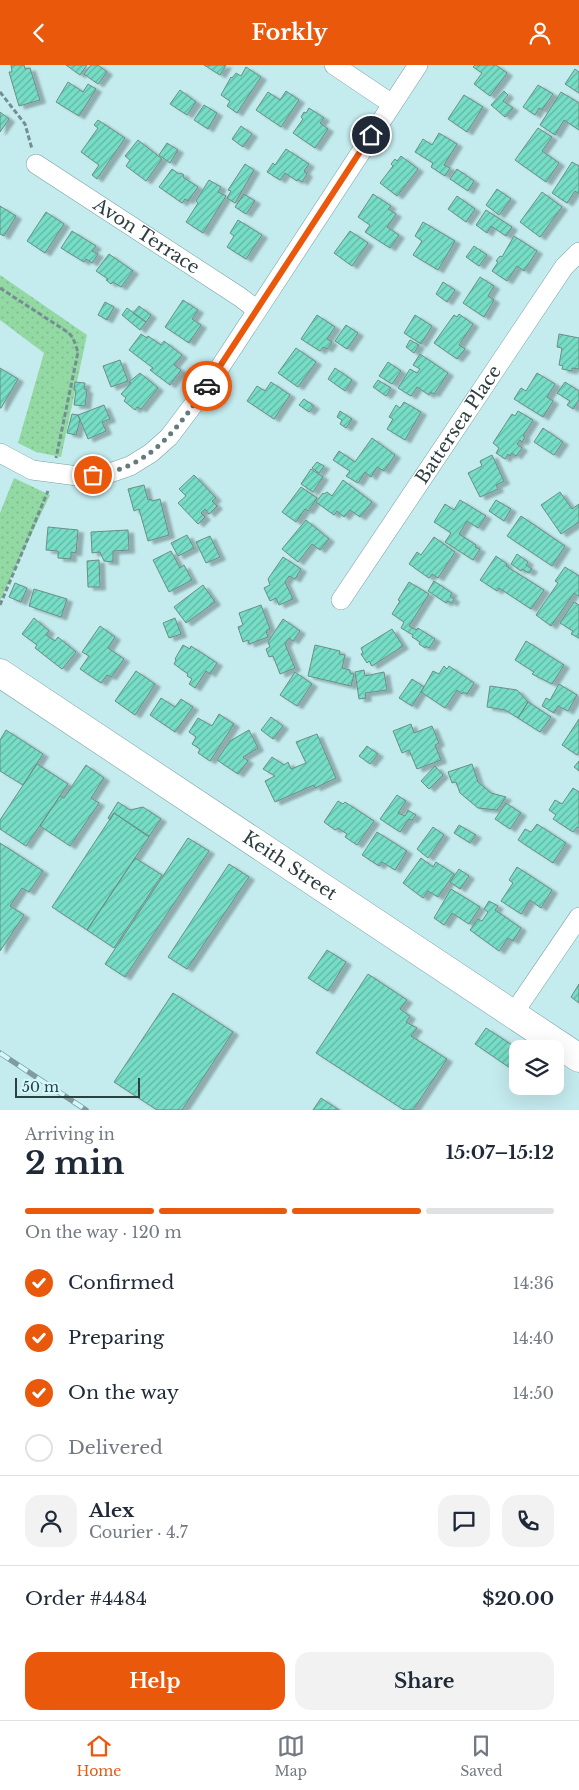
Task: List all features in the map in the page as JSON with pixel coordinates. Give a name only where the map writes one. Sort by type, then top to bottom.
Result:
[{"type":"street","points":[[334,65],[392,104]]},
{"type":"street","points":[[0,453],[50,483],[78,476],[107,473],[130,466],[151,453],[169,437],[209,384],[418,65]]},
{"type":"street","name":"Avon Terrace","points":[[36,164],[257,310]]},
{"type":"street","name":"Battersea Place","points":[[341,600],[564,267],[579,252]]},
{"type":"street","name":"Keith Street","points":[[0,673],[579,1058]]},
{"type":"street","points":[[514,1014],[579,917]]},
{"type":"path","points":[[0,92],[24,124],[36,164]]},
{"type":"path","points":[[0,288],[69,333],[78,352],[50,483],[0,605]]},
{"type":"green space","points":[[0,275],[87,335],[61,457],[36,452],[18,443],[44,353],[0,320]]},
{"type":"green space","points":[[59,374],[62,375],[67,389],[46,385]]},
{"type":"green space","points":[[14,478],[50,495],[0,601],[0,513]]},
{"type":"building","points":[[11,65],[24,65],[25,69],[30,68],[40,100],[19,106],[9,72],[12,72]]},
{"type":"building","points":[[66,65],[87,65],[80,75]]},
{"type":"building","points":[[91,65],[98,65],[107,72],[98,84],[84,74]]},
{"type":"building","points":[[204,65],[226,65],[220,75]]},
{"type":"building","points":[[475,65],[496,65],[507,73],[490,96],[474,84],[482,73],[473,67]]},
{"type":"building","points":[[246,67],[261,77],[237,113],[227,106],[230,101],[221,95],[231,77],[236,73],[241,76]]},
{"type":"building","points":[[575,69],[579,72],[579,93],[565,84]]},
{"type":"building","points":[[68,82],[83,92],[88,84],[96,89],[79,116],[56,102]]},
{"type":"building","points":[[538,85],[553,94],[542,110],[539,108],[535,115],[523,107]]},
{"type":"building","points":[[180,90],[196,102],[187,115],[170,104]]},
{"type":"building","points":[[286,91],[299,100],[281,127],[256,110],[268,92],[280,100]]},
{"type":"building","points":[[504,91],[508,95],[503,101],[513,108],[505,117],[491,105]]},
{"type":"building","points":[[561,92],[579,103],[579,130],[564,120],[555,135],[540,125]]},
{"type":"building","points":[[464,95],[483,107],[467,132],[448,119]]},
{"type":"building","points":[[204,105],[217,113],[208,129],[194,120]]},
{"type":"building","points":[[309,108],[324,118],[320,123],[328,129],[315,148],[293,133],[303,119],[301,117],[304,112],[306,113]]},
{"type":"building","points":[[0,112],[9,119],[0,132]]},
{"type":"building","points":[[98,120],[125,138],[97,179],[92,175],[99,165],[81,152],[98,128],[94,125]]},
{"type":"building","points":[[241,126],[252,134],[243,147],[232,139]]},
{"type":"building","points":[[538,128],[552,137],[542,151],[559,163],[546,182],[515,160]]},
{"type":"building","points":[[439,133],[457,144],[444,165],[450,168],[445,176],[431,167],[433,163],[415,152],[423,139],[432,145]]},
{"type":"building","points":[[138,140],[162,159],[146,181],[126,166],[130,160],[125,156]]},
{"type":"building","points":[[167,143],[178,150],[170,163],[159,155]]},
{"type":"building","points":[[286,149],[309,164],[304,171],[307,174],[302,182],[285,173],[280,180],[267,172],[273,163],[275,165]]},
{"type":"building","points":[[401,156],[418,169],[397,196],[380,183],[393,166],[391,164]]},
{"type":"building","points":[[572,162],[579,166],[579,194],[575,191],[567,203],[552,193]]},
{"type":"building","points":[[245,164],[254,170],[235,203],[227,198],[231,191],[228,190]]},
{"type":"building","points":[[172,169],[184,175],[183,177],[198,187],[188,201],[185,199],[182,203],[159,187]]},
{"type":"building","points":[[457,169],[474,181],[468,191],[450,179]]},
{"type":"building","points":[[209,180],[221,187],[218,192],[226,196],[203,233],[186,222]]},
{"type":"building","points":[[497,189],[511,199],[499,215],[486,205]]},
{"type":"building","points":[[542,192],[562,207],[540,237],[520,222]]},
{"type":"building","points":[[244,194],[255,201],[246,214],[235,207]]},
{"type":"building","points":[[373,194],[391,206],[388,209],[396,214],[387,227],[399,235],[390,248],[365,232],[370,225],[358,217]]},
{"type":"building","points":[[457,196],[475,209],[466,222],[448,209]]},
{"type":"building","points":[[0,206],[16,216],[4,236],[0,234]]},
{"type":"building","points":[[486,210],[512,227],[506,236],[491,226],[487,233],[476,225]]},
{"type":"building","points":[[46,212],[64,224],[45,253],[27,241]]},
{"type":"building","points":[[238,220],[262,235],[246,259],[227,247],[234,236],[230,233]]},
{"type":"building","points":[[423,222],[455,241],[438,270],[413,255],[422,241],[415,236]]},
{"type":"building","points":[[72,231],[96,246],[92,251],[98,254],[92,263],[86,259],[84,262],[61,248]]},
{"type":"building","points":[[350,231],[368,243],[352,266],[334,253]]},
{"type":"building","points":[[514,236],[537,251],[524,271],[517,266],[507,281],[492,271],[498,262],[496,261],[500,256],[502,257]]},
{"type":"building","points":[[474,246],[487,255],[479,266],[466,257]]},
{"type":"building","points":[[109,254],[133,271],[121,287],[113,282],[111,284],[106,280],[108,279],[96,271]]},
{"type":"building","points":[[480,277],[494,286],[488,296],[494,300],[484,317],[463,303]]},
{"type":"building","points":[[443,282],[455,290],[447,302],[436,294]]},
{"type":"building","points":[[183,300],[198,310],[192,319],[201,325],[189,343],[165,327]]},
{"type":"building","points":[[105,302],[114,307],[107,320],[98,315]]},
{"type":"building","points":[[139,306],[151,315],[146,322],[133,313]]},
{"type":"building","points":[[127,308],[146,322],[140,330],[122,315]]},
{"type":"building","points":[[459,314],[473,324],[459,345],[465,349],[457,359],[434,343],[454,315],[457,317]]},
{"type":"building","points":[[317,315],[335,327],[327,339],[332,342],[327,349],[323,347],[320,351],[301,339]]},
{"type":"building","points":[[415,315],[432,326],[421,344],[404,333]]},
{"type":"building","points":[[346,325],[358,333],[347,349],[335,341]]},
{"type":"building","points":[[141,334],[147,338],[148,336],[161,345],[164,341],[182,355],[174,365],[181,370],[170,385],[150,370],[153,368],[129,350]]},
{"type":"building","points":[[559,334],[579,338],[579,369],[572,368],[572,371],[562,369],[563,366],[559,365],[562,348],[557,347]]},
{"type":"building","points":[[410,340],[419,345],[414,353],[406,347]]},
{"type":"building","points":[[296,348],[316,362],[298,387],[278,373]]},
{"type":"building","points":[[420,354],[448,373],[434,394],[431,392],[429,395],[417,387],[411,396],[398,388],[410,369],[417,373],[420,369],[413,365]]},
{"type":"building","points":[[120,360],[128,381],[111,387],[103,366]]},
{"type":"building","points":[[388,362],[401,371],[392,384],[379,376]]},
{"type":"building","points":[[0,368],[18,379],[1,408],[0,408]]},
{"type":"building","points":[[335,368],[352,380],[345,391],[328,379]]},
{"type":"building","points":[[140,373],[158,388],[141,409],[137,407],[135,410],[124,401],[126,398],[121,394],[131,383],[129,382]]},
{"type":"building","points":[[537,373],[555,384],[547,397],[553,401],[543,417],[514,399],[521,388],[526,391]]},
{"type":"building","points":[[378,380],[391,388],[386,396],[373,387]]},
{"type":"building","points":[[75,382],[85,383],[84,389],[87,390],[85,406],[74,405]]},
{"type":"building","points":[[271,382],[290,395],[274,419],[247,401],[257,386],[265,391]]},
{"type":"building","points":[[565,382],[579,391],[579,400],[573,409],[567,405],[570,401],[557,393]]},
{"type":"building","points":[[304,399],[314,406],[309,412],[299,405]]},
{"type":"building","points":[[404,402],[421,412],[405,440],[387,429],[393,419],[389,417],[396,405],[400,408]]},
{"type":"building","points":[[104,405],[110,419],[102,422],[106,431],[88,439],[78,415]]},
{"type":"building","points":[[340,411],[352,419],[346,428],[340,424],[342,420],[337,417]]},
{"type":"building","points":[[518,411],[533,420],[523,436],[525,437],[522,442],[520,440],[517,444],[522,448],[516,456],[512,453],[510,456],[508,454],[505,459],[496,453],[499,448],[493,443],[512,414],[515,416]]},
{"type":"building","points":[[72,414],[78,415],[80,420],[76,435],[67,433]]},
{"type":"building","points":[[543,428],[563,442],[554,455],[534,442]]},
{"type":"building","points":[[372,438],[395,455],[384,471],[377,467],[371,477],[365,472],[358,483],[346,476],[350,471],[333,460],[339,451],[355,462]]},
{"type":"building","points":[[492,455],[504,481],[496,485],[498,489],[480,497],[468,473],[482,466],[480,461]]},
{"type":"building","points":[[317,462],[324,466],[319,473],[312,468]]},
{"type":"building","points":[[311,469],[323,477],[313,492],[301,484]]},
{"type":"building","points":[[194,475],[216,498],[212,501],[217,506],[209,514],[205,509],[201,513],[205,517],[198,524],[178,503],[186,496],[179,489]]},
{"type":"building","points":[[343,480],[372,502],[360,517],[350,510],[344,517],[337,511],[334,515],[316,502],[323,493],[327,492],[332,496]]},
{"type":"building","points":[[144,485],[148,500],[160,499],[169,535],[148,541],[139,509],[134,511],[128,489]]},
{"type":"building","points":[[301,487],[317,498],[308,511],[305,509],[296,522],[282,512]]},
{"type":"building","points":[[560,492],[572,509],[579,504],[579,522],[561,534],[541,505]]},
{"type":"building","points":[[460,500],[486,516],[478,528],[467,521],[459,534],[480,549],[473,560],[445,542],[451,533],[434,522],[445,504],[454,510]]},
{"type":"building","points":[[496,500],[511,509],[504,521],[489,511]]},
{"type":"building","points":[[521,516],[565,546],[552,566],[507,536]]},
{"type":"building","points":[[306,520],[329,539],[320,550],[312,544],[298,562],[282,549]]},
{"type":"building","points":[[48,527],[78,530],[76,553],[71,552],[71,559],[58,558],[58,551],[46,550]]},
{"type":"building","points":[[128,530],[129,550],[113,551],[113,562],[104,561],[100,552],[92,553],[91,532]]},
{"type":"building","points":[[187,535],[194,548],[178,556],[171,543]]},
{"type":"building","points":[[210,536],[220,557],[206,563],[196,542]]},
{"type":"building","points":[[434,537],[455,552],[438,578],[432,574],[429,578],[409,564],[417,552],[421,555]]},
{"type":"building","points":[[171,551],[180,568],[184,565],[192,580],[169,592],[153,560]]},
{"type":"building","points":[[517,554],[528,562],[526,565],[532,569],[529,573],[522,569],[521,571],[511,564]]},
{"type":"building","points":[[496,556],[507,564],[506,566],[544,590],[531,609],[499,588],[497,591],[480,580]]},
{"type":"building","points":[[283,557],[301,569],[295,579],[289,576],[285,582],[293,599],[279,605],[276,598],[270,601],[264,588],[270,585],[268,579]]},
{"type":"building","points":[[99,560],[100,587],[88,587],[87,561]]},
{"type":"building","points":[[565,567],[579,576],[579,595],[574,593],[551,626],[536,615],[558,583],[555,581]]},
{"type":"building","points":[[434,581],[452,593],[450,596],[454,599],[452,603],[448,601],[446,603],[428,591]]},
{"type":"building","points":[[409,582],[429,594],[409,626],[416,630],[418,628],[435,639],[429,648],[419,644],[420,642],[412,637],[413,635],[401,628],[404,622],[392,614]]},
{"type":"building","points":[[15,583],[27,588],[21,602],[9,597]]},
{"type":"building","points":[[203,585],[215,602],[186,623],[174,607]]},
{"type":"building","points":[[34,589],[67,599],[61,617],[29,606]]},
{"type":"building","points":[[574,602],[579,605],[579,638],[571,634],[573,631],[560,623]]},
{"type":"building","points":[[261,605],[270,629],[266,631],[268,637],[249,644],[248,640],[243,642],[238,627],[243,625],[239,613]]},
{"type":"building","points":[[34,618],[49,631],[46,635],[55,641],[58,637],[76,652],[62,669],[35,648],[37,645],[22,634]]},
{"type":"building","points":[[175,618],[181,634],[169,638],[163,623]]},
{"type":"building","points":[[283,619],[300,631],[293,641],[289,638],[285,644],[295,668],[280,674],[273,656],[269,657],[266,649],[270,647],[268,642]]},
{"type":"building","points":[[100,626],[115,637],[108,648],[124,659],[111,677],[107,675],[101,683],[80,669],[89,656],[82,652]]},
{"type":"building","points":[[392,629],[403,646],[372,666],[369,661],[367,663],[361,654],[363,653],[361,648]]},
{"type":"building","points":[[526,641],[564,665],[552,684],[532,674],[534,672],[515,660]]},
{"type":"building","points":[[183,645],[190,649],[191,646],[217,663],[210,674],[206,671],[195,688],[189,684],[192,679],[187,676],[188,674],[174,664]]},
{"type":"building","points":[[315,645],[340,651],[339,654],[345,655],[342,668],[350,670],[350,673],[354,674],[351,686],[308,676]]},
{"type":"building","points":[[444,666],[447,669],[449,666],[474,683],[467,694],[463,692],[462,694],[457,690],[445,708],[421,692],[433,671],[439,674]]},
{"type":"building","points":[[364,670],[365,676],[384,672],[387,690],[365,693],[366,698],[359,699],[355,672]]},
{"type":"building","points":[[136,671],[155,684],[135,715],[115,701]]},
{"type":"building","points":[[295,672],[312,684],[297,706],[280,695]]},
{"type":"building","points":[[412,679],[424,687],[412,706],[399,698]]},
{"type":"building","points":[[559,684],[577,695],[568,711],[558,706],[554,713],[542,706],[546,698],[550,700]]},
{"type":"building","points":[[490,686],[517,690],[528,702],[518,718],[505,710],[487,707]]},
{"type":"building","points":[[161,698],[175,707],[181,699],[193,707],[175,732],[150,715]]},
{"type":"building","points":[[528,702],[551,717],[540,732],[518,718]]},
{"type":"building","points":[[219,714],[234,724],[210,761],[198,753],[200,749],[192,744],[196,737],[189,732],[198,718],[212,726]]},
{"type":"building","points":[[271,717],[283,726],[273,739],[261,730]]},
{"type":"building","points":[[579,719],[579,752],[577,755],[562,745]]},
{"type":"building","points":[[411,724],[414,733],[432,726],[439,743],[435,745],[441,760],[417,769],[409,750],[402,753],[393,731]]},
{"type":"building","points":[[6,730],[43,754],[23,785],[0,771],[0,740]]},
{"type":"building","points":[[249,730],[258,748],[243,757],[248,761],[238,774],[217,760],[230,741]]},
{"type":"building","points":[[317,734],[336,778],[315,788],[314,785],[275,802],[265,781],[275,776],[263,769],[272,757],[284,765],[288,762],[291,769],[306,763],[296,742]]},
{"type":"building","points":[[367,746],[378,754],[370,764],[359,756]]},
{"type":"building","points":[[579,761],[579,771],[574,767]]},
{"type":"building","points":[[37,764],[68,784],[26,846],[0,829],[0,820]]},
{"type":"building","points":[[472,764],[478,782],[491,793],[506,797],[497,810],[478,808],[460,793],[456,782],[452,783],[448,772]]},
{"type":"building","points":[[86,765],[104,778],[91,798],[99,803],[70,846],[40,826],[60,796],[64,798]]},
{"type":"building","points":[[435,766],[443,775],[429,789],[421,781]]},
{"type":"building","points":[[573,788],[579,792],[579,828],[577,827],[573,832],[553,819],[556,815],[549,810],[555,800],[562,804]]},
{"type":"building","points":[[397,795],[406,801],[398,813],[405,816],[408,810],[416,815],[412,820],[409,819],[400,832],[380,819]]},
{"type":"building","points":[[338,801],[343,804],[345,802],[374,821],[357,845],[345,837],[347,834],[338,828],[335,830],[324,822]]},
{"type":"building","points":[[118,802],[130,810],[143,807],[161,819],[149,836],[114,813],[110,820],[108,818]]},
{"type":"building","points":[[506,803],[521,813],[510,829],[495,819]]},
{"type":"building","points":[[114,813],[149,837],[87,930],[52,907]]},
{"type":"building","points":[[537,824],[566,843],[553,863],[518,840],[525,829],[531,832]]},
{"type":"building","points":[[459,825],[476,835],[470,843],[454,833]]},
{"type":"building","points":[[433,827],[444,835],[428,858],[417,849]]},
{"type":"building","points":[[377,832],[407,851],[395,870],[382,862],[379,866],[362,855]]},
{"type":"building","points":[[188,838],[209,851],[125,977],[105,964]]},
{"type":"building","points":[[0,843],[43,871],[29,892],[22,888],[10,906],[24,915],[0,951]]},
{"type":"building","points":[[135,858],[162,875],[114,948],[87,930]]},
{"type":"building","points":[[421,858],[433,867],[436,862],[454,874],[438,897],[428,891],[423,898],[403,883]]},
{"type":"building","points":[[229,864],[249,877],[187,969],[168,957]]},
{"type":"building","points":[[517,867],[552,890],[541,908],[530,900],[521,914],[501,901],[513,883],[509,880]]},
{"type":"building","points":[[459,869],[469,876],[460,889],[450,882]]},
{"type":"building","points":[[451,889],[480,907],[469,924],[452,913],[444,925],[434,918]]},
{"type":"building","points":[[489,901],[498,906],[495,910],[521,928],[513,941],[508,938],[499,951],[470,930],[478,919],[482,921],[488,912],[484,909]]},
{"type":"building","points":[[327,950],[346,962],[328,991],[308,978]]},
{"type":"building","points":[[368,974],[407,1000],[400,1009],[410,1016],[406,1022],[417,1028],[411,1036],[447,1059],[413,1110],[404,1110],[316,1053]]},
{"type":"building","points":[[579,984],[579,1003],[571,997]]},
{"type":"building","points":[[173,993],[233,1032],[182,1110],[157,1110],[114,1082]]},
{"type":"building","points":[[486,1028],[509,1043],[509,1067],[475,1044]]},
{"type":"building","points":[[321,1098],[339,1110],[313,1110]]},
{"type":"railway","points":[[0,1053],[86,1110]]},
{"type":"way so far","points":[[93,475],[130,466],[151,453],[182,422],[207,386]]},
{"type":"route","points":[[207,386],[371,135]]}]
